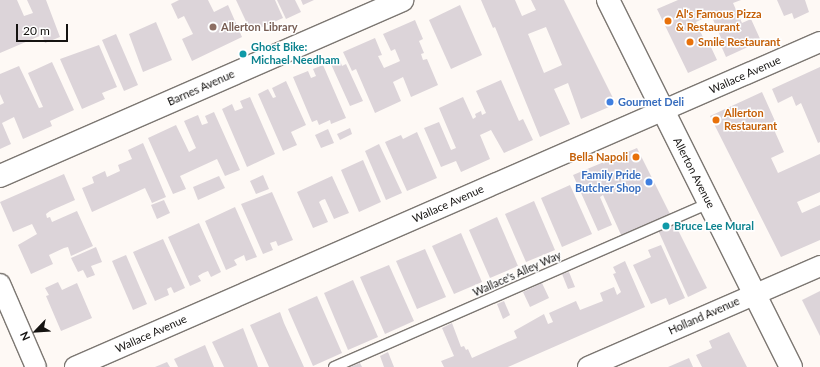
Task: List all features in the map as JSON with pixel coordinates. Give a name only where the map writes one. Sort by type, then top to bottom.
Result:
[{"type":"street","name":"Barnes Avenue","points":[[0,176],[402,0]]},
{"type":"street","name":"Allerton Avenue","points":[[608,0],[791,367]]},
{"type":"street","name":"Wallace Avenue","points":[[75,367],[820,42]]},
{"type":"street","name":"Holland Avenue","points":[[588,367],[820,266]]},
{"type":"street","points":[[0,284],[36,367]]},
{"type":"lane","name":"Wallace's Alley Way","points":[[334,367],[709,203]]},
{"type":"building","points":[[0,0],[17,0],[24,16],[33,13],[27,0],[46,0],[60,37],[45,43],[42,35],[0,53]]},
{"type":"building","name":"Allerton Library","points":[[179,0],[208,0],[214,12],[228,5],[242,37],[192,61],[182,39],[193,34],[184,16],[178,19],[171,4]]},
{"type":"building","points":[[236,0],[275,0],[283,18],[251,32]]},
{"type":"building","points":[[277,0],[295,0],[301,12],[286,19]]},
{"type":"building","points":[[301,0],[314,0],[303,5]]},
{"type":"building","points":[[481,0],[515,0],[522,16],[536,10],[531,0],[564,0],[616,104],[581,119],[568,83],[554,89],[570,124],[540,137],[495,27],[493,28]],"holes":[[[546,27],[562,65],[544,73],[528,34]]]},
{"type":"building","points":[[678,0],[741,0],[733,3],[742,23],[751,19],[761,41],[726,57],[719,41],[722,40],[711,15],[696,22],[707,46],[710,45],[717,60],[688,73],[657,9]]},
{"type":"building","points":[[777,0],[805,0],[809,12],[794,19],[792,13],[784,16]]},
{"type":"building","points":[[460,5],[482,55],[451,69],[429,20]]},
{"type":"building","points":[[415,20],[423,39],[419,41],[424,53],[421,54],[423,60],[427,59],[438,85],[411,97],[403,77],[393,82],[401,101],[375,113],[356,69],[352,71],[343,52],[375,38],[382,55],[378,56],[384,68],[398,62],[400,61],[395,49],[391,51],[383,34]]},
{"type":"building","points":[[156,22],[172,60],[143,72],[129,34]]},
{"type":"building","points":[[116,34],[138,85],[124,91],[102,40]]},
{"type":"building","points":[[99,45],[117,87],[102,93],[105,99],[82,109],[60,59]]},
{"type":"building","points":[[339,58],[342,66],[346,64],[363,101],[350,106],[330,62]]},
{"type":"building","points":[[52,62],[74,110],[50,121],[52,126],[23,139],[14,117],[2,123],[11,144],[0,149],[0,105],[4,103],[0,94],[0,74],[19,66],[39,108],[43,107],[28,73]]},
{"type":"building","points":[[323,65],[346,118],[331,124],[330,120],[319,125],[317,120],[312,122],[293,77],[308,71],[311,78],[316,76],[313,69]]},
{"type":"building","points":[[820,67],[820,142],[818,143],[801,103],[796,106],[792,96],[778,103],[772,89]]},
{"type":"building","points":[[501,80],[519,121],[523,119],[533,140],[504,153],[491,130],[480,135],[490,159],[461,172],[456,161],[441,167],[424,128],[439,122],[451,150],[456,148],[439,108],[463,97],[473,119],[476,117],[475,114],[481,111],[482,115],[486,113],[476,91]]},
{"type":"building","points":[[286,81],[306,125],[291,132],[297,145],[283,151],[258,94],[268,89],[273,98],[276,97],[272,88]]},
{"type":"building","points":[[762,92],[775,121],[771,123],[784,152],[771,158],[778,173],[820,154],[820,192],[797,202],[802,213],[820,205],[820,240],[781,257],[710,116]]},
{"type":"building","points":[[250,97],[275,154],[247,167],[222,109],[232,104],[235,111],[243,108],[240,101]]},
{"type":"building","points":[[214,112],[240,170],[225,176],[217,159],[180,176],[186,189],[173,194],[148,138],[176,125],[189,152],[196,148],[184,121],[198,115],[202,125],[208,123],[205,116]]},
{"type":"building","points":[[350,128],[352,134],[340,140],[337,134]]},
{"type":"building","points":[[328,129],[334,143],[321,148],[315,135]]},
{"type":"building","points":[[417,132],[437,178],[407,191],[385,142],[401,135],[403,139]]},
{"type":"building","points":[[143,143],[166,197],[152,203],[145,188],[92,212],[82,188],[94,183],[92,177],[105,171],[107,177],[120,171],[118,165],[132,159],[128,150]]},
{"type":"building","points":[[379,144],[402,193],[386,200],[365,151]]},
{"type":"building","points":[[637,148],[671,216],[622,237],[603,195],[600,197],[612,225],[598,231],[573,175]]},
{"type":"building","points":[[363,160],[381,202],[359,212],[341,170]]},
{"type":"building","points":[[64,174],[75,200],[50,211],[46,214],[47,218],[50,217],[52,222],[77,211],[93,246],[71,256],[68,247],[64,248],[49,255],[53,264],[31,274],[18,245],[37,234],[32,224],[13,232],[0,202]]},
{"type":"building","points":[[263,175],[269,189],[256,194],[250,181]]},
{"type":"building","points":[[219,176],[225,188],[198,200],[193,187]]},
{"type":"building","points":[[332,176],[349,213],[334,219],[325,199],[322,200],[319,202],[328,222],[313,228],[297,192]]},
{"type":"building","points":[[570,185],[592,234],[562,247],[541,198]]},
{"type":"building","points":[[272,192],[293,240],[278,246],[276,241],[270,243],[273,250],[263,254],[241,204]]},
{"type":"building","points":[[164,200],[170,213],[157,219],[151,205]]},
{"type":"building","points":[[534,201],[555,250],[526,262],[505,214]]},
{"type":"building","points":[[235,207],[257,257],[246,261],[244,255],[234,260],[237,265],[226,270],[205,221]]},
{"type":"building","points":[[497,217],[518,266],[490,278],[469,230]]},
{"type":"building","points":[[674,222],[707,288],[688,297],[658,230]]},
{"type":"building","points":[[199,223],[221,272],[211,277],[208,271],[203,273],[198,276],[201,281],[190,286],[168,237]]},
{"type":"building","points":[[461,233],[482,282],[454,294],[432,246]]},
{"type":"building","points":[[163,239],[185,288],[174,293],[171,287],[167,289],[169,295],[155,301],[133,252]]},
{"type":"building","points":[[661,245],[685,298],[669,305],[666,298],[651,304],[633,265],[651,257],[648,250]]},
{"type":"building","points":[[96,247],[102,262],[91,266],[95,275],[87,278],[83,270],[78,272],[71,258]]},
{"type":"building","points":[[425,249],[446,297],[417,309],[396,261]]},
{"type":"building","points":[[126,255],[147,304],[133,310],[112,261]]},
{"type":"building","points":[[625,261],[645,307],[508,367],[444,367],[441,361],[454,356],[442,328],[452,323],[461,347],[464,346],[466,350],[468,349],[472,358],[517,338],[514,331],[544,314],[548,324],[553,322],[549,313],[576,301],[580,310],[603,301],[600,293],[614,287],[617,295],[621,292],[613,274],[616,273],[613,267]]},
{"type":"building","points":[[389,265],[414,321],[385,334],[360,277]]},
{"type":"building","points":[[569,272],[575,287],[568,289],[562,274]]},
{"type":"building","points":[[353,280],[378,337],[348,350],[324,293]]},
{"type":"building","points":[[58,282],[62,290],[77,283],[92,318],[61,331],[46,296],[49,295],[45,288]]},
{"type":"building","points":[[542,283],[549,298],[530,307],[523,292]]},
{"type":"building","points":[[820,291],[820,336],[802,300]]},
{"type":"building","points":[[317,296],[342,353],[313,366],[288,309]]},
{"type":"building","points":[[504,301],[510,315],[503,319],[497,304]]},
{"type":"building","points":[[280,312],[304,367],[269,367],[250,325]]},
{"type":"building","points":[[243,328],[258,367],[224,367],[212,342]]},
{"type":"building","points":[[729,332],[747,367],[702,367],[696,355],[712,348],[709,341]]},
{"type":"building","points":[[205,345],[214,367],[178,367],[174,359]]},
{"type":"building","points":[[388,352],[394,367],[384,367],[380,356]]},
{"type":"building","points":[[689,358],[693,367],[668,367]]},
{"type":"building","points":[[167,362],[170,367],[155,367]]},
{"type":"building","points":[[360,363],[362,367],[350,367]]},
{"type":"place","name":"Al's Famous Pizza & Restaurant","points":[[668,21]]},
{"type":"place","name":"Allerton Library","points":[[213,27]]},
{"type":"place","name":"Smile Restaurant","points":[[690,42]]},
{"type":"place","name":"Ghost Bike: Michael Needham","points":[[243,54]]},
{"type":"place","name":"Gourmet Deli","points":[[610,102]]},
{"type":"place","name":"Allerton Restaurant","points":[[716,120]]},
{"type":"place","name":"Bella Napoli","points":[[636,157]]},
{"type":"place","name":"Family Pride Butcher Shop","points":[[649,182]]},
{"type":"place","name":"Bruce Lee Mural","points":[[666,226]]}]
